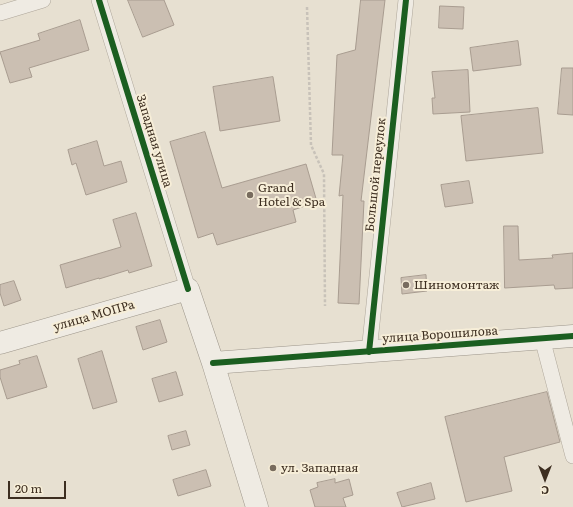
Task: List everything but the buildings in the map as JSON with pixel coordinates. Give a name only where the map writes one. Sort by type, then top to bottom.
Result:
[{"type":"main road","name":"улица МОПРа","points":[[0,343],[188,289]]},
{"type":"main road","name":"Западная улица","points":[[188,289],[213,363],[257,507]]},
{"type":"main road","name":"улица Ворошилова","points":[[213,363],[573,336]]},
{"type":"street","points":[[0,13],[43,0]]},
{"type":"street","name":"Западная улица","points":[[99,0],[188,289]]},
{"type":"street","name":"Большой переулок","points":[[369,352],[406,0]]},
{"type":"street","points":[[542,338],[573,456]]},
{"type":"path","points":[[307,7],[311,145],[324,174],[325,306]]},
{"type":"cycle path","points":[[99,0],[188,289]]},
{"type":"cycle path","points":[[369,352],[406,0]]},
{"type":"cycle path","points":[[213,363],[573,336]]},
{"type":"place","name":"Grand Hotel & Spa","points":[[250,195]]},
{"type":"place","name":"Шиномонтаж","points":[[406,285]]},
{"type":"place","name":"ул. Западная","points":[[273,468]]}]
